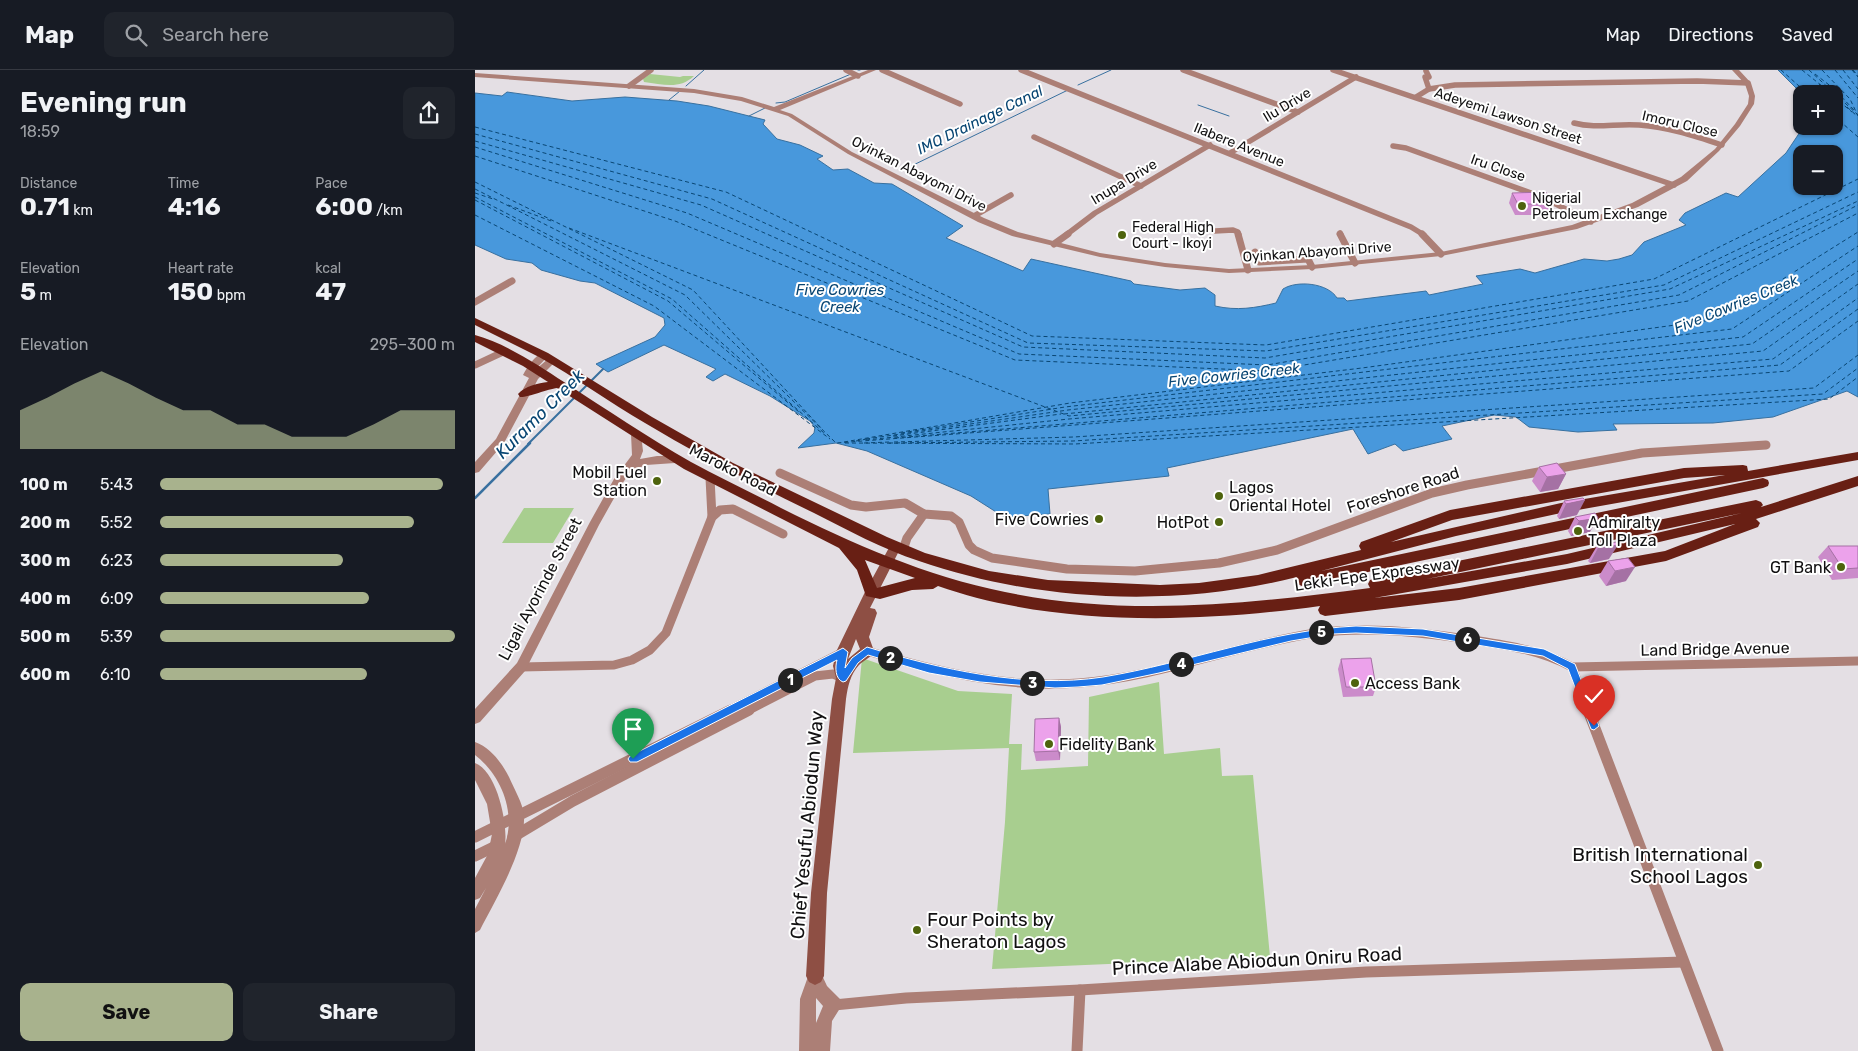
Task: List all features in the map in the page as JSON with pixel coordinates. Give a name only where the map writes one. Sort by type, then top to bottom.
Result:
[{"type":"highway","name":"Maroko Road","points":[[475,321],[548,358],[608,396],[729,466],[902,545]]},
{"type":"highway","points":[[475,338],[535,369],[561,386]]},
{"type":"highway","points":[[524,394],[539,386],[561,386]]},
{"type":"highway","name":"Maroko Road","points":[[561,386],[675,459],[710,478],[836,541],[891,564]]},
{"type":"highway","points":[[1199,589],[1275,585],[1785,478],[1853,457]]},
{"type":"highway","name":"Lekki-Epe Expressway","points":[[902,545],[989,576],[1038,584],[1118,590],[1199,589],[1281,576],[1561,508],[1853,457]]},
{"type":"highway","points":[[891,564],[948,584],[1007,600],[1082,609],[1148,613],[1241,610],[1293,613],[1449,595],[1666,556],[1858,481]]},
{"type":"highway","points":[[1241,610],[1357,588],[1840,488]]},
{"type":"highway","points":[[1712,493],[1712,503],[1719,508],[1730,511]]},
{"type":"highway","points":[[836,541],[861,562],[875,593],[912,584],[948,584]]},
{"type":"main road","name":"Chief Yesufu Abiodun Way","points":[[843,678],[840,666],[843,652],[902,545]]},
{"type":"main road","name":"Chief Yesufu Abiodun Way","points":[[815,976],[819,893],[839,698],[843,678],[855,660],[867,651],[863,640],[864,629],[875,593]]},
{"type":"street","points":[[629,86],[651,70]]},
{"type":"street","points":[[846,70],[858,76]]},
{"type":"street","points":[[776,109],[873,70]]},
{"type":"street","points":[[882,70],[959,104]]},
{"type":"street","name":"Ilabere Avenue","points":[[1021,70],[1411,227],[1427,236],[1441,254]]},
{"type":"street","points":[[1183,70],[1297,112]]},
{"type":"street","points":[[1191,73],[1197,70]]},
{"type":"street","name":"Adeyemi Lawson Street","points":[[1333,70],[1674,185]]},
{"type":"street","points":[[1735,70],[1747,83]]},
{"type":"street","points":[[1427,71],[1429,77],[1425,77],[1429,89]]},
{"type":"street","name":"Oyinkan Abayomi Drive","points":[[475,75],[710,93],[742,99],[776,109],[802,121],[850,153],[974,216],[1015,234],[1100,255],[1210,270],[1312,267],[1441,254],[1532,237],[1591,222],[1635,205],[1674,185],[1703,164],[1722,145],[1751,104],[1751,91],[1747,83]]},
{"type":"street","name":"Ilu Drive","points":[[1230,153],[1356,78]]},
{"type":"street","points":[[1416,97],[1429,89],[1465,84],[1697,81],[1747,83]]},
{"type":"street","name":"Imoru Close","points":[[1574,124],[1589,126],[1628,124],[1649,126],[1722,145]]},
{"type":"street","points":[[1035,137],[1141,186]]},
{"type":"street","name":"Inupa Drive","points":[[1054,244],[1095,213],[1210,145]]},
{"type":"street","name":"Iru Close","points":[[1393,146],[1406,148],[1542,196],[1591,222]]},
{"type":"street","points":[[974,216],[1011,195]]},
{"type":"street","points":[[1215,230],[1233,230],[1238,232],[1248,270]]},
{"type":"street","points":[[1340,233],[1355,263]]},
{"type":"street","points":[[1255,252],[1259,262],[1308,259],[1312,267]]},
{"type":"street","points":[[475,302],[512,281]]},
{"type":"street","points":[[475,365],[503,352]]},
{"type":"street","points":[[475,460],[491,446],[501,432],[535,369],[548,358]]},
{"type":"street","points":[[475,469],[500,441],[535,369]]},
{"type":"street","name":"Ligali Ayorinde Street","points":[[475,718],[521,667],[593,525],[639,451],[636,434]]},
{"type":"street","name":"Foreshore Road","points":[[780,473],[851,505],[866,507],[894,503],[905,504],[923,514],[946,515],[954,518],[963,528],[969,545],[982,555],[992,558],[1040,566],[1089,570],[1162,569],[1219,563],[1277,550],[1432,493],[1467,485],[1635,454],[1767,445]]},
{"type":"street","points":[[627,471],[643,462],[675,459]]},
{"type":"street","points":[[521,667],[614,665],[632,660],[650,650],[666,633],[712,517],[710,478]]},
{"type":"street","points":[[712,517],[720,510],[733,509],[783,534]]},
{"type":"street","points":[[902,545],[923,514]]},
{"type":"street","points":[[867,651],[929,669],[980,678],[1055,684],[1102,681],[1307,634],[1333,630],[1373,629],[1423,633],[1531,649],[1555,657],[1572,667],[1718,1051]]},
{"type":"street","points":[[475,837],[517,815],[587,783],[843,652]]},
{"type":"street","name":"Land Bridge Avenue","points":[[1572,667],[1858,661]]},
{"type":"street","points":[[475,856],[516,835],[573,800],[815,676],[833,674],[843,678]]},
{"type":"street","points":[[475,748],[483,752],[498,770],[511,795],[517,815],[516,835],[475,925]]},
{"type":"street","points":[[475,769],[484,781],[495,806],[499,825],[498,845],[475,893]]},
{"type":"street","name":"Prince Alabe Abiodun Oniru Road","points":[[834,1004],[906,998],[1080,990],[1366,972],[1683,962]]},
{"type":"street","points":[[815,976],[820,990],[826,999],[834,1004],[821,1024],[822,1051]]},
{"type":"street","points":[[807,1051],[808,999],[815,976]]},
{"type":"street","points":[[1077,1051],[1080,990]]},
{"type":"green space","points":[[650,74],[680,77],[694,76],[677,85],[664,85],[644,82],[643,79]]},
{"type":"green space","points":[[524,508],[574,508],[553,543],[502,543]]},
{"type":"green space","points":[[862,658],[958,691],[1012,694],[1009,744],[1022,744],[1021,770],[1088,766],[1089,697],[1159,682],[1164,754],[1220,748],[1222,776],[1253,775],[1270,957],[992,969],[1005,822],[1009,748],[853,753]]},
{"type":"water","name":"Five Cowries Creek","points":[[1778,70],[1858,70],[1858,397],[1847,391],[1773,417],[1713,423],[1613,424],[1617,430],[1578,432],[1529,427],[1516,417],[1494,415],[1442,426],[1452,439],[1403,451],[1395,444],[1368,454],[1353,429],[1167,468],[1169,476],[1048,489],[1050,514],[1004,517],[971,496],[867,451],[836,443],[798,448],[814,433],[815,427],[810,421],[770,396],[725,374],[713,381],[706,377],[716,369],[664,345],[608,372],[596,364],[655,337],[665,325],[664,318],[595,283],[580,281],[541,270],[532,263],[506,259],[475,245],[475,93],[502,96],[507,92],[572,101],[625,97],[677,101],[709,106],[765,120],[763,124],[777,139],[800,145],[823,156],[817,159],[833,170],[848,169],[874,183],[892,184],[963,226],[946,238],[1023,271],[1031,259],[1131,281],[1134,284],[1180,290],[1205,288],[1215,295],[1215,306],[1238,309],[1276,303],[1283,289],[1296,284],[1320,286],[1333,293],[1337,298],[1344,298],[1347,301],[1426,291],[1429,295],[1483,284],[1476,276],[1520,269],[1535,273],[1584,259],[1607,261],[1619,259],[1632,255],[1644,242],[1686,225],[1679,220],[1685,213],[1726,193],[1738,197],[1786,153],[1798,135],[1843,135],[1843,85],[1793,85]]},
{"type":"building","points":[[1546,192],[1553,204],[1518,204],[1512,193]]},
{"type":"building","points":[[1557,463],[1566,474],[1547,477],[1539,467]]},
{"type":"building","points":[[1583,498],[1585,500],[1566,504],[1564,501]]},
{"type":"building","points":[[1595,513],[1598,518],[1579,521],[1575,517]]},
{"type":"building","points":[[1616,542],[1618,545],[1598,548],[1597,546]]},
{"type":"building","points":[[1828,546],[1858,546],[1858,568],[1843,569]]},
{"type":"building","points":[[1628,558],[1635,567],[1615,571],[1608,561]]},
{"type":"building","points":[[1371,658],[1376,687],[1346,687],[1341,659]]},
{"type":"building","name":"Fidelity Bank","points":[[1059,718],[1058,751],[1034,752],[1035,719]]},
{"type":"waterway","points":[[686,86],[704,70]]},
{"type":"waterway","name":"IMQ Drainage Canal","points":[[1078,85],[1111,70]]},
{"type":"waterway","points":[[776,103],[785,102],[851,74]]},
{"type":"waterway","name":"IMQ Drainage Canal","points":[[901,171],[1068,90]]},
{"type":"waterway","points":[[669,100],[680,91]]},
{"type":"waterway","points":[[1198,105],[1229,116]]},
{"type":"waterway","points":[[749,116],[765,108]]},
{"type":"waterway","name":"Kuramo Creek","points":[[528,444],[603,369]]},
{"type":"waterway","name":"Kuramo Creek","points":[[475,498],[530,443]]},
{"type":"ferry route","points":[[1781,70],[1798,85]]},
{"type":"ferry route","points":[[1802,70],[1821,85]]},
{"type":"ferry route","points":[[1809,70],[1857,114]]},
{"type":"ferry route","points":[[1822,70],[1850,99],[1857,114]]},
{"type":"ferry route","points":[[1835,70],[1858,98]]},
{"type":"ferry route","points":[[1843,70],[1858,89]]},
{"type":"ferry route","points":[[1852,70],[1858,77]]},
{"type":"ferry route","points":[[1853,70],[1858,76]]},
{"type":"ferry route","points":[[1815,74],[1833,88],[1854,110]]},
{"type":"ferry route","points":[[1843,104],[1852,112]]},
{"type":"ferry route","points":[[1847,107],[1857,116]]},
{"type":"ferry route","points":[[1843,124],[1858,137]]},
{"type":"ferry route","points":[[475,127],[726,192],[1032,336],[1266,345],[1654,279],[1858,179]]},
{"type":"ferry route","points":[[475,134],[712,199],[1028,343],[1266,351],[1664,285],[1858,192]]},
{"type":"ferry route","points":[[475,141],[701,205],[1023,347],[1265,358],[1670,289],[1858,201]]},
{"type":"ferry route","points":[[475,147],[687,213],[1019,354],[1267,365],[1679,295],[1858,205]]},
{"type":"ferry route","points":[[475,156],[675,221],[1015,360],[1268,371],[1688,301],[1858,213]]},
{"type":"ferry route","points":[[475,182],[693,290],[822,429]]},
{"type":"ferry route","points":[[475,189],[685,295],[836,443],[1789,371],[1858,321]]},
{"type":"ferry route","points":[[475,193],[493,199]]},
{"type":"ferry route","points":[[475,197],[672,299],[824,433]]},
{"type":"ferry route","points":[[475,200],[668,301],[799,412]]},
{"type":"ferry route","points":[[508,205],[554,222]]},
{"type":"ferry route","points":[[475,215],[654,306],[830,439]]},
{"type":"ferry route","points":[[569,228],[1046,407]]},
{"type":"ferry route","points":[[1046,407],[1362,368],[1719,319],[1858,232]]},
{"type":"ferry route","points":[[1051,409],[1732,329],[1858,246]]},
{"type":"ferry route","points":[[1057,412],[1743,337],[1858,259]]},
{"type":"ferry route","points":[[1064,414],[1752,344],[1858,271]]},
{"type":"ferry route","points":[[1057,412],[1069,416],[1763,351],[1858,284]]},
{"type":"ferry route","points":[[866,440],[1069,419],[1773,359],[1858,298]]},
{"type":"ferry route","points":[[895,438],[1780,365],[1858,309]]},
{"type":"ferry route","points":[[894,442],[1074,437],[1814,388],[1858,355]]},
{"type":"ferry route","points":[[889,443],[1073,441],[1823,394],[1858,368]]},
{"type":"ferry route","points":[[845,443],[1075,444],[1829,399],[1858,377]]},
{"type":"ferry route","points":[[844,442],[1046,407]]},
{"type":"ferry route","points":[[1046,407],[1051,409]]},
{"type":"ferry route","points":[[901,433],[1051,409]]},
{"type":"ferry route","points":[[1051,409],[1057,412]]},
{"type":"ferry route","points":[[866,439],[1057,412]]},
{"type":"ferry route","points":[[893,436],[1061,414]]},
{"type":"ferry route","points":[[856,441],[867,439]]},
{"type":"ferry route","points":[[864,443],[890,442]]},
{"type":"place","name":"Nigerial Petroleum Exchange","points":[[1522,206]]},
{"type":"place","name":"Federal High Court - Ikoyi","points":[[1122,235]]},
{"type":"place","name":"Mobil Fuel Station","points":[[657,481]]},
{"type":"place","name":"Lagos Oriental Hotel","points":[[1219,496]]},
{"type":"place","name":"Five Cowries","points":[[1099,519]]},
{"type":"place","name":"HotPot","points":[[1219,522]]},
{"type":"place","name":"Admiralty Toll Plaza","points":[[1578,531]]},
{"type":"place","name":"GT Bank","points":[[1841,567]]},
{"type":"place","name":"Access Bank","points":[[1355,683]]},
{"type":"place","name":"Fidelity Bank","points":[[1049,744]]},
{"type":"place","name":"British International School Lagos","points":[[1758,865]]},
{"type":"place","name":"Four Points by Sheraton Lagos","points":[[917,930]]},
{"type":"route","points":[[633,759],[843,652],[840,666],[843,678],[855,660],[867,651],[951,674],[1034,683],[1078,683],[1102,681],[1159,669],[1291,637],[1333,630],[1356,629],[1400,630],[1423,633],[1531,649],[1555,657],[1572,667],[1594,726]]}]
